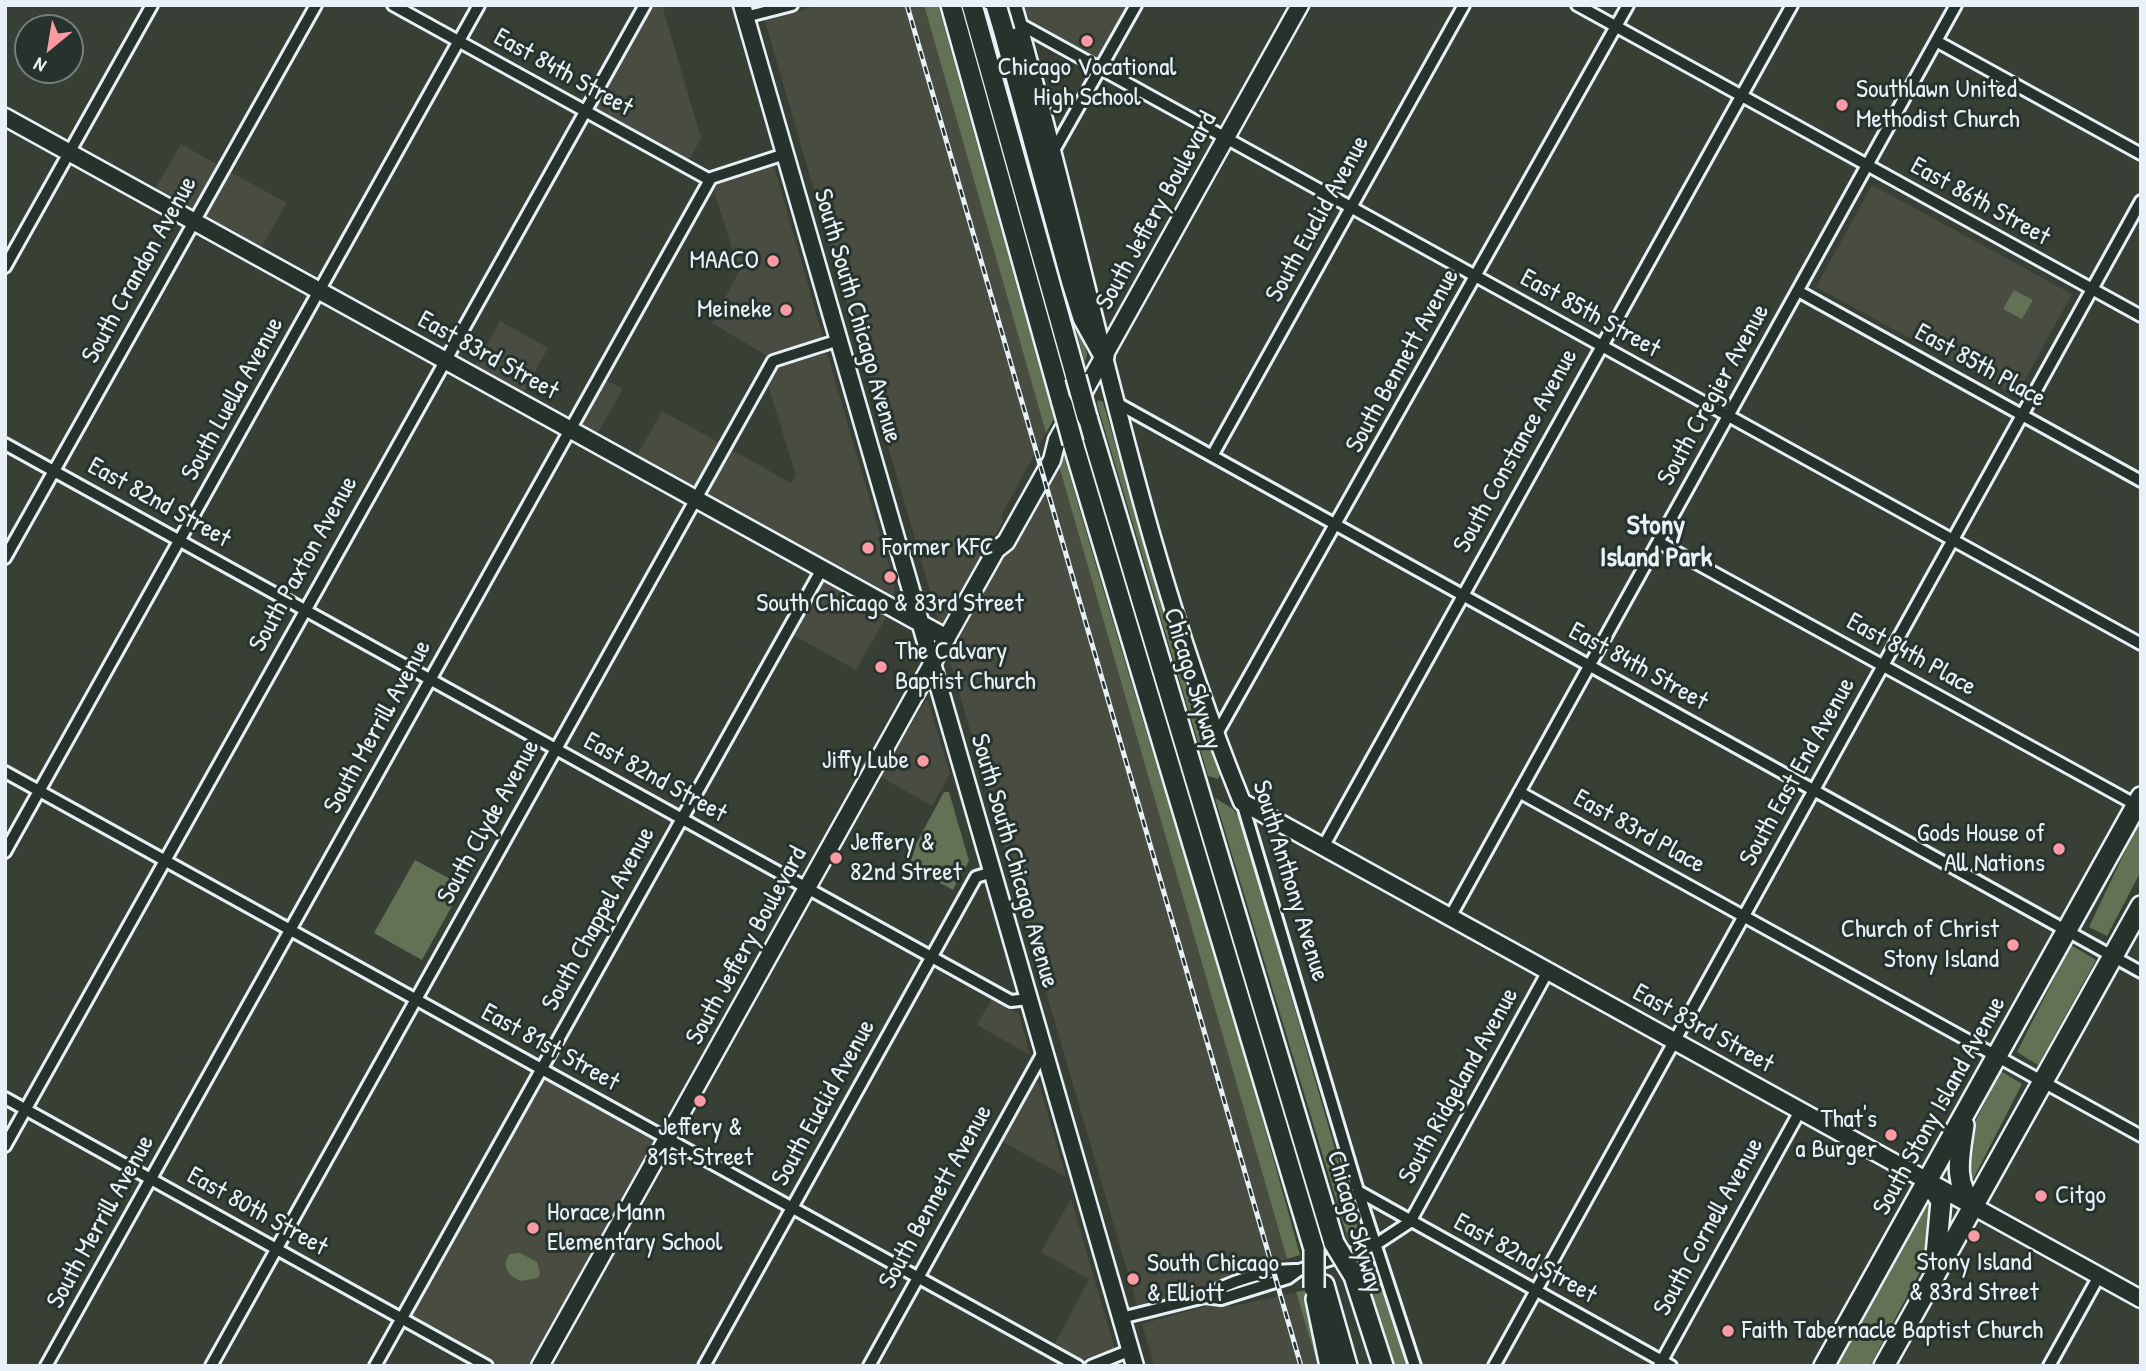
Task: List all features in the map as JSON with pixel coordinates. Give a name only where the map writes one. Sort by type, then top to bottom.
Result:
[{"type":"highway","name":"Chicago Skyway","points":[[951,5],[1062,403],[1065,441],[1176,783],[1314,1249],[1319,1286],[1347,1366]]},
{"type":"highway","points":[[994,5],[1011,27],[1072,283],[1083,318],[1104,356]]},
{"type":"highway","name":"Chicago Skyway","points":[[974,9],[1087,418],[1334,1243],[1349,1277],[1369,1366]]},
{"type":"highway","name":"South Stony Island Avenue","points":[[1824,1366],[2139,803]]},
{"type":"highway","points":[[1884,1366],[2141,906]]},
{"type":"highway","points":[[1966,1113],[1959,1178],[1962,1192],[1974,1207]]},
{"type":"highway","points":[[1928,1182],[1941,1201],[1941,1231],[1932,1281]]},
{"type":"highway","points":[[1349,1277],[1383,1366]]},
{"type":"highway","points":[[1319,1286],[1330,1366]]},
{"type":"main road","name":"South Anthony Avenue","points":[[1013,5],[1011,27],[1053,152],[1113,402],[1190,669],[1242,802]]},
{"type":"main road","name":"South Jeffery Boulevard","points":[[540,1366],[996,550],[999,537],[1044,454],[1065,441],[1104,356],[1300,5]]},
{"type":"main road","name":"South South Chicago Avenue","points":[[744,11],[1133,1358]]},
{"type":"main road","name":"East 83rd Street","points":[[5,117],[947,638]]},
{"type":"main road","name":"East 83rd Street","points":[[1242,802],[2141,1299]]},
{"type":"street","points":[[5,267],[152,5]]},
{"type":"street","name":"South Crandon Avenue","points":[[5,558],[316,5]]},
{"type":"street","name":"East 84th Street","points":[[393,5],[710,180]]},
{"type":"street","name":"South Luella Avenue","points":[[5,852],[479,5]]},
{"type":"street","name":"South Paxton Avenue","points":[[5,1146],[645,5]]},
{"type":"street","points":[[744,11],[792,5]]},
{"type":"street","points":[[1053,152],[1136,5]]},
{"type":"street","name":"South Euclid Avenue","points":[[1212,456],[1464,5]]},
{"type":"street","name":"East 86th Street","points":[[1577,5],[2141,316]]},
{"type":"street","name":"South Bennett Avenue","points":[[1215,737],[1337,526],[1628,5]]},
{"type":"street","name":"South Constance Avenue","points":[[1322,847],[1793,5]]},
{"type":"street","name":"South Cregier Avenue","points":[[1450,917],[1956,5]]},
{"type":"street","name":"East 85th Street","points":[[974,9],[1101,69],[2141,644]]},
{"type":"street","points":[[1936,41],[2141,154]]},
{"type":"street","points":[[710,180],[785,153]]},
{"type":"street","name":"South Merrill Avenue","points":[[46,1366],[710,180]]},
{"type":"street","name":"South East End Avenue","points":[[1494,1366],[2141,201]]},
{"type":"street","name":"East 85th Place","points":[[1798,291],[2141,481]]},
{"type":"street","name":"South Clyde Avenue","points":[[211,1366],[774,361],[839,340]]},
{"type":"street","name":"East 84th Street","points":[[1113,402],[2141,972]]},
{"type":"street","name":"East 82nd Street","points":[[5,444],[1010,1001],[1028,999]]},
{"type":"street","name":"East 84th Place","points":[[1658,541],[1883,666],[2139,803]]},
{"type":"street","name":"South Chappel Avenue","points":[[375,1366],[822,569]]},
{"type":"street","name":"East 81st Street","points":[[5,772],[1076,1365]]},
{"type":"street","name":"East 83rd Place","points":[[1520,792],[2141,1136]]},
{"type":"street","name":"South Anthony Avenue","points":[[1242,802],[1358,1191],[1415,1366]]},
{"type":"street","name":"South Euclid Avenue","points":[[704,1366],[976,877],[992,872]]},
{"type":"street","name":"South Ridgeland Avenue","points":[[1410,1222],[1548,971]]},
{"type":"street","name":"South Bennett Avenue","points":[[869,1366],[1044,1051]]},
{"type":"street","name":"East 80th Street","points":[[5,1098],[487,1366]]},
{"type":"street","name":"South Cornell Avenue","points":[[1664,1364],[1800,1111]]},
{"type":"street","name":"East 82nd Street","points":[[1358,1191],[1664,1364]]},
{"type":"street","points":[[1121,1318],[1205,1297],[1217,1289],[1285,1270],[1299,1270],[1375,1245],[1410,1222]]},
{"type":"street","points":[[2049,1366],[2099,1276]]},
{"type":"street","points":[[1091,1366],[1133,1358]]},
{"type":"shaded area","points":[[653,5],[662,5],[701,138],[688,162],[594,110]]},
{"type":"shaded area","points":[[822,5],[924,5],[1046,433],[1001,516],[1003,522],[943,623],[939,622],[765,21]]},
{"type":"shaded area","name":"Chicago Vocational High School","points":[[1020,5],[1129,5],[1099,60],[1024,18]]},
{"type":"shaded area","points":[[181,144],[220,166],[194,211],[155,189]]},
{"type":"shaded area","points":[[773,163],[824,341],[769,357],[712,323],[739,271],[714,191],[720,180]]},
{"type":"shaded area","points":[[230,172],[287,203],[261,248],[205,217]]},
{"type":"shaded area","points":[[1872,185],[2072,294],[2016,396],[1816,287]]},
{"type":"shaded area","points":[[500,321],[548,348],[523,393],[475,366]]},
{"type":"shaded area","points":[[827,353],[895,586],[893,595],[706,495],[732,450],[791,483],[796,475],[768,385],[778,367]]},
{"type":"shaded area","points":[[606,380],[623,389],[597,434],[581,425]]},
{"type":"shaded area","points":[[662,411],[721,444],[696,489],[637,456]]},
{"type":"shaded area","points":[[1059,466],[1287,1259],[1222,1279],[1223,1283],[1138,1308],[949,658],[1009,545],[1012,551]]},
{"type":"shaded area","points":[[822,580],[886,617],[856,670],[793,635]]},
{"type":"shaded area","points":[[925,701],[928,701],[950,774],[932,806],[881,777]]},
{"type":"shaded area","points":[[992,999],[1019,1014],[1030,1055],[977,1025]]},
{"type":"shaded area","name":"Horace Mann Elementary School","points":[[544,1078],[656,1141],[530,1366],[502,1366],[411,1315]]},
{"type":"shaded area","points":[[1035,1082],[1039,1084],[1066,1177],[1001,1141]]},
{"type":"shaded area","points":[[1071,1199],[1115,1349],[1076,1361],[1053,1347],[1089,1279],[1041,1252]]},
{"type":"shaded area","points":[[1296,1292],[1318,1366],[1154,1366],[1142,1324],[1228,1300],[1230,1307]]},
{"type":"green space","points":[[924,5],[938,5],[1054,419],[1046,433]]},
{"type":"green space","points":[[990,25],[997,28],[1087,354],[1085,362]]},
{"type":"green space","points":[[2014,290],[2033,300],[2022,319],[2003,309]]},
{"type":"green space","points":[[1098,400],[1103,402],[1183,677],[1221,772],[1218,779],[1208,776]]},
{"type":"green space","points":[[1064,456],[1272,1154],[1300,1255],[1287,1259],[1059,466]]},
{"type":"green space","points":[[944,792],[949,792],[969,861],[953,890],[905,864]]},
{"type":"green space","points":[[1215,798],[1233,809],[1240,819],[1360,1236],[1348,1239]]},
{"type":"green space","points":[[2140,820],[2141,871],[2107,936],[2089,927]]},
{"type":"green space","points":[[415,860],[463,886],[422,960],[374,933]]},
{"type":"green space","points":[[2071,945],[2096,960],[2038,1065],[2017,1052]]},
{"type":"green space","points":[[2001,1071],[2022,1084],[1970,1185],[1967,1138]]},
{"type":"green space","points":[[1929,1199],[1937,1204],[1924,1264],[1870,1366],[1837,1366]]},
{"type":"green space","points":[[520,1253],[537,1262],[540,1273],[538,1278],[522,1281],[507,1270],[506,1262],[510,1254]]},
{"type":"green space","points":[[1369,1264],[1389,1302],[1408,1366],[1390,1366],[1356,1268]]},
{"type":"green space","points":[[1311,1289],[1323,1366],[1318,1366],[1296,1292]]},
{"type":"railway","points":[[907,5],[1301,1366]]},
{"type":"place","name":"Chicago Vocational High School","points":[[1087,41]]},
{"type":"place","name":"Southlawn United Methodist Church","points":[[1842,105]]},
{"type":"place","name":"MAACO","points":[[773,261]]},
{"type":"place","name":"Meineke","points":[[786,310]]},
{"type":"place","name":"Former KFC","points":[[868,548]]},
{"type":"place","name":"South Chicago & 83rd Street","points":[[890,577]]},
{"type":"place","name":"The Calvary Baptist Church","points":[[881,667]]},
{"type":"place","name":"Jiffy Lube","points":[[923,761]]},
{"type":"place","name":"Gods House of All Nations","points":[[2059,849]]},
{"type":"place","name":"Jeffery & 82nd Street","points":[[836,858]]},
{"type":"place","name":"Church of Christ Stony Island","points":[[2013,945]]},
{"type":"place","name":"Jeffery & 81st Street","points":[[700,1101]]},
{"type":"place","name":"That's a Burger","points":[[1891,1135]]},
{"type":"place","name":"Citgo","points":[[2041,1196]]},
{"type":"place","name":"Horace Mann Elementary School","points":[[533,1228]]},
{"type":"place","name":"Stony Island & 83rd Street","points":[[1974,1236]]},
{"type":"place","name":"South Chicago & Elliott","points":[[1133,1279]]},
{"type":"place","name":"Faith Tabernacle Baptist Church","points":[[1728,1331]]},
{"type":"district","name":"Stony Island Park","points":[[1656,543]]}]
